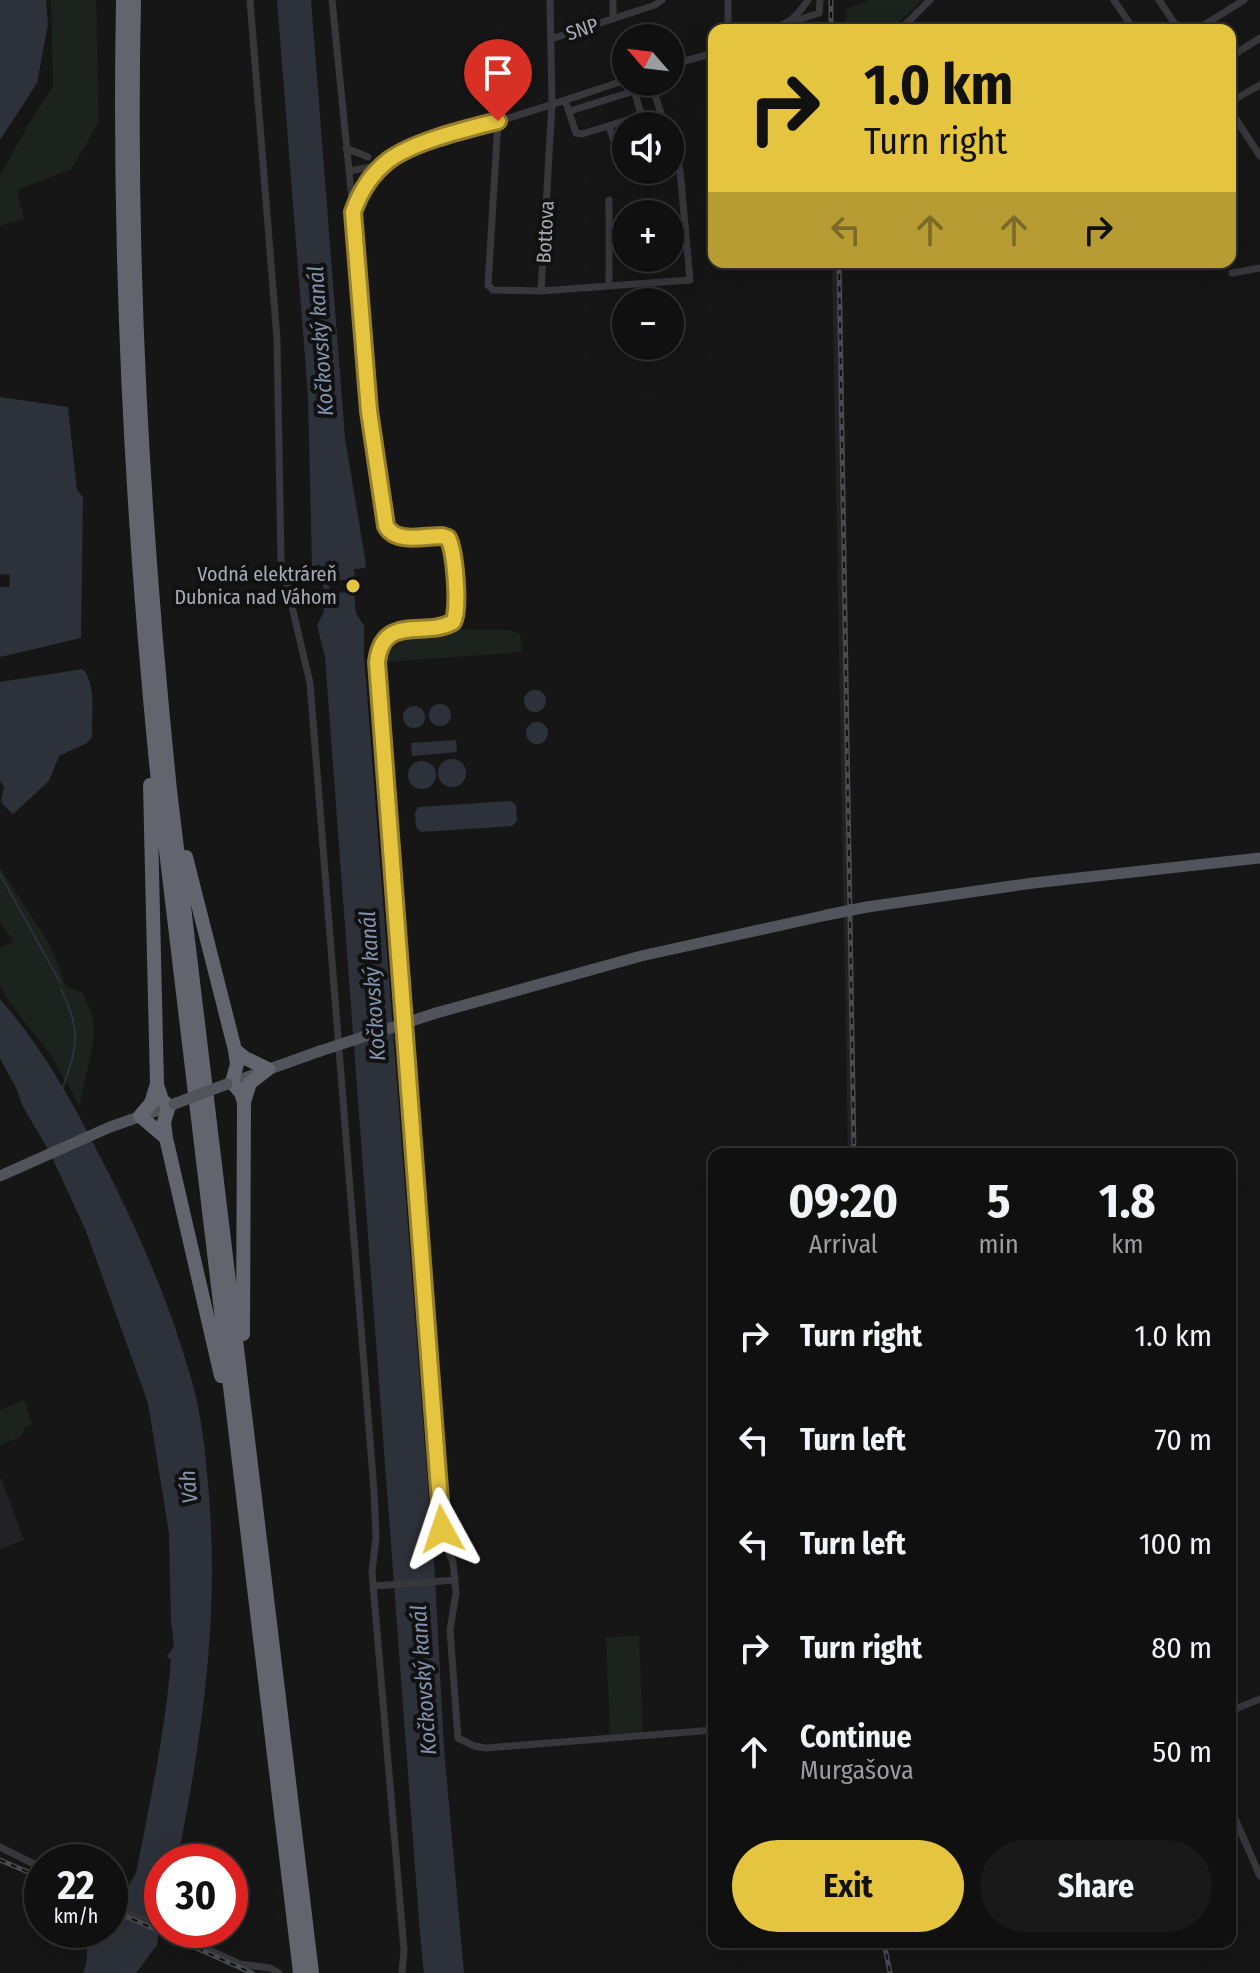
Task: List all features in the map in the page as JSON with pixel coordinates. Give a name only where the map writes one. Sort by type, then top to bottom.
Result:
[{"type":"highway","points":[[123,0],[121,157],[126,362],[136,544],[152,721],[237,1443],[306,1971]]},
{"type":"highway","points":[[134,0],[136,350],[148,560],[170,790],[239,1362],[306,1971]]},
{"type":"highway","points":[[152,721],[148,739],[157,1084],[162,1100],[172,1105],[164,1122],[166,1138],[237,1443]]},
{"type":"highway","points":[[170,790],[235,1050],[237,1064],[230,1083],[241,1093],[244,1102]]},
{"type":"highway","points":[[235,1050],[268,1069],[250,1083],[244,1102],[243,1336],[239,1362]]},
{"type":"highway","points":[[157,1084],[151,1103],[137,1117],[166,1138]]},
{"type":"main road","points":[[0,1176],[137,1117],[268,1069],[436,1013],[641,956],[867,907],[1033,883],[1260,858]]},
{"type":"street","points":[[250,0],[277,339],[281,560],[304,653],[311,698],[373,1476],[376,1537],[372,1572],[404,1950],[402,1973]]},
{"type":"street","points":[[332,0],[369,411],[383,517],[389,532],[403,537],[444,536],[450,540],[457,613],[455,621],[443,627],[394,632],[381,645],[377,662],[441,1522],[455,1580],[456,1597],[450,1634],[458,1738],[486,1748],[708,1730]]},
{"type":"street","name":"Bottova","points":[[498,121],[488,285],[493,290],[541,291],[552,104],[550,0]]},
{"type":"street","name":"SNP","points":[[613,0],[613,19]]},
{"type":"street","name":"SNP","points":[[551,39],[662,0]]},
{"type":"street","points":[[728,0],[728,24]]},
{"type":"street","points":[[787,24],[808,0]]},
{"type":"street","points":[[789,24],[819,13],[820,0]]},
{"type":"street","points":[[905,24],[930,0]]},
{"type":"street","points":[[1114,0],[1130,24]]},
{"type":"street","points":[[1171,0],[1161,3],[1175,24]]},
{"type":"street","points":[[1206,24],[1244,0]]},
{"type":"street","points":[[1236,53],[1260,38]]},
{"type":"street","points":[[684,60],[708,56]]},
{"type":"street","points":[[353,212],[366,186],[384,165],[410,149],[612,85]]},
{"type":"street","points":[[1236,99],[1260,85]]},
{"type":"street","points":[[570,111],[612,94]]},
{"type":"street","points":[[565,100],[576,133],[582,134],[637,117],[640,111],[636,96]]},
{"type":"street","points":[[1236,119],[1256,142],[1260,156]]},
{"type":"street","points":[[609,126],[612,135]]},
{"type":"street","points":[[346,148],[368,157]]},
{"type":"street","points":[[349,171],[384,165]]},
{"type":"street","points":[[541,291],[690,280],[681,184]]},
{"type":"street","points":[[609,200],[609,286]]},
{"type":"street","points":[[1232,273],[1260,268]]},
{"type":"street","points":[[375,1586],[455,1580]]},
{"type":"street","points":[[1236,1709],[1260,1699]]},
{"type":"street","points":[[1236,1821],[1260,1876]]},
{"type":"street","points":[[0,1847],[24,1859]]},
{"type":"street","points":[[205,1948],[240,1964],[270,1968],[279,1973]]},
{"type":"shaded area","points":[[51,0],[96,0],[99,121],[72,169],[17,190],[24,219],[0,226],[0,176],[53,87]]},
{"type":"shaded area","points":[[870,0],[922,0],[893,24],[846,24],[847,9]]},
{"type":"shaded area","points":[[832,268],[842,268],[856,1148],[848,1148]]},
{"type":"shaded area","points":[[509,630],[520,634],[522,652],[386,662],[387,648],[403,632]]},
{"type":"shaded area","points":[[0,867],[51,947],[66,987],[82,992],[91,1013],[94,1027],[92,1049],[80,1106],[52,1057],[0,985],[0,948],[14,942],[0,922]]},
{"type":"shaded area","points":[[24,1400],[32,1424],[24,1428],[22,1436],[0,1445],[0,1410]]},
{"type":"shaded area","points":[[0,1476],[24,1540],[0,1549]]},
{"type":"shaded area","points":[[639,1636],[643,1733],[610,1734],[606,1637]]},
{"type":"water","points":[[0,0],[46,0],[48,24],[37,83],[0,140]]},
{"type":"water","name":"Kočkovský kanál","points":[[277,0],[311,0],[345,438],[366,568],[354,569],[355,579],[332,581],[331,564],[321,570],[320,565],[312,566],[308,395]]},
{"type":"water","points":[[0,397],[68,407],[77,490],[83,497],[81,638],[0,657],[0,587],[9,587],[10,575],[0,574]]},
{"type":"water","points":[[354,592],[356,613],[364,626],[435,1577],[444,1749],[464,1973],[424,1973],[420,1934],[325,657],[317,625],[324,612],[323,601],[331,600],[333,593]]},
{"type":"water","points":[[83,669],[92,692],[92,737],[87,743],[59,756],[49,781],[13,814],[1,802],[4,787],[0,781],[0,682]]},
{"type":"water","points":[[535,690],[543,693],[546,701],[543,709],[535,712],[527,709],[524,701],[527,693]]},
{"type":"water","points":[[436,704],[444,704],[451,715],[444,726],[436,726],[429,719],[429,711]]},
{"type":"water","points":[[414,706],[422,709],[425,717],[422,725],[414,728],[406,725],[403,717],[406,709]]},
{"type":"water","points":[[537,722],[545,725],[548,733],[545,741],[537,744],[529,741],[526,733],[529,725]]},
{"type":"water","points":[[456,740],[457,752],[412,756],[411,743]]},
{"type":"water","points":[[452,759],[462,763],[466,773],[462,783],[452,787],[442,783],[438,773],[442,763]]},
{"type":"water","points":[[422,761],[432,765],[436,775],[432,785],[422,789],[412,785],[408,775],[412,765]]},
{"type":"water","points":[[511,801],[516,805],[517,821],[512,826],[421,832],[416,827],[415,812],[418,807]]},
{"type":"water","name":"Váh","points":[[0,999],[34,1042],[62,1085],[124,1204],[179,1338],[202,1431],[209,1495],[212,1589],[201,1725],[180,1844],[144,1844],[144,1948],[155,1948],[136,1973],[83,1973],[87,1948],[128,1948],[128,1886],[136,1873],[147,1820],[168,1687],[171,1660],[167,1656],[174,1647],[169,1533],[148,1403],[86,1231],[49,1151],[22,1105],[0,1058]]},
{"type":"waterway","name":"Kočkovský kanál","points":[[324,563],[328,607]]},
{"type":"waterway","points":[[0,874],[60,982]]},
{"type":"waterway","points":[[61,989],[72,1016],[75,1038],[63,1087]]},
{"type":"railway","points":[[831,0],[831,24]]},
{"type":"railway","points":[[839,268],[854,1148]]},
{"type":"railway","points":[[0,1860],[24,1870]]},
{"type":"railway","points":[[128,1917],[252,1973]]},
{"type":"railway","points":[[885,1948],[890,1973]]},
{"type":"place","name":"Vodná elektráreň Dubnica nad Váhom","points":[[353,586]]},
{"type":"route","points":[[442,1529],[399,989],[377,662],[381,645],[394,632],[443,627],[453,622],[457,613],[452,548],[448,538],[399,537],[389,532],[386,526],[369,411],[353,212],[366,186],[391,159],[417,147],[498,121]]}]
